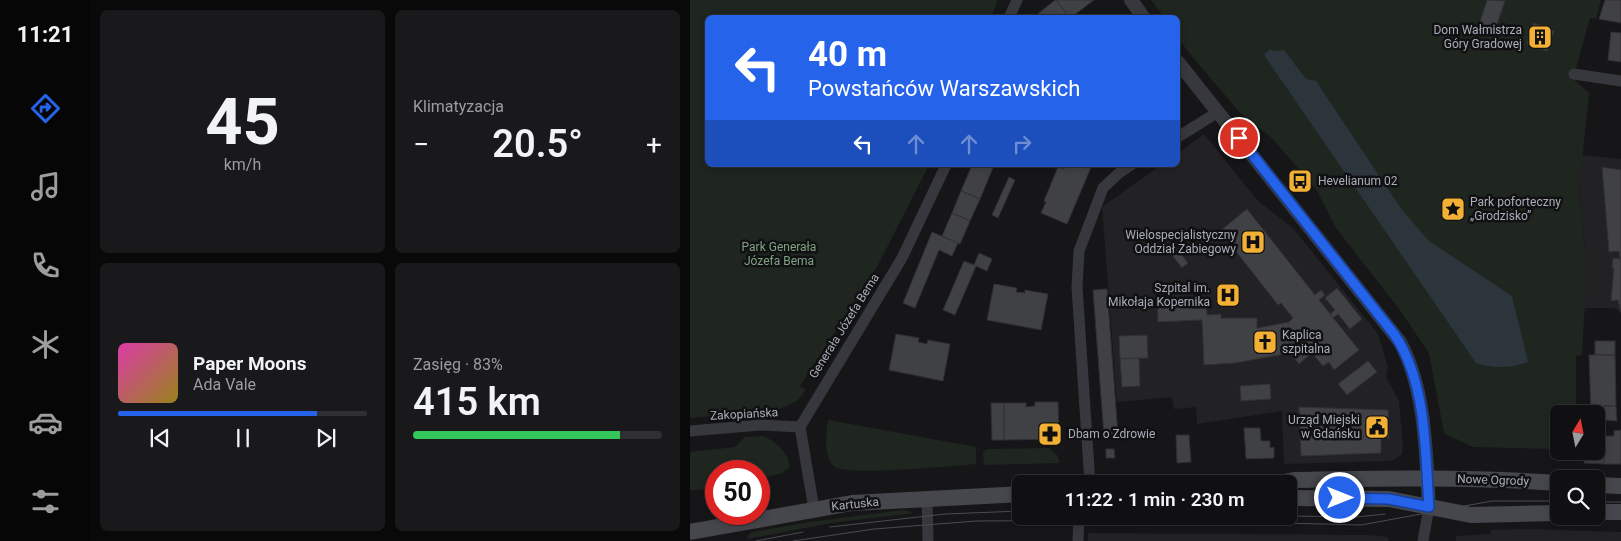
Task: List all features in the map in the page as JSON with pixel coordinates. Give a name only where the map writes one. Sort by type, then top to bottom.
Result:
[{"type":"main road","name":"Nowe Ogrody","points":[[1427,478],[1484,478],[1550,482]]},
{"type":"main road","points":[[1297,480],[1427,478]]},
{"type":"main road","points":[[1605,485],[1621,486]]},
{"type":"main road","name":"Kartuska","points":[[690,532],[814,508],[852,503],[1012,494]]},
{"type":"main road","points":[[1297,498],[1374,498],[1471,515],[1550,513]]},
{"type":"main road","points":[[1605,512],[1621,512]]},
{"type":"street","points":[[1010,15],[1017,0]]},
{"type":"street","points":[[1131,0],[1142,15]]},
{"type":"street","points":[[1180,64],[1400,342],[1410,365],[1417,395],[1427,478],[1429,507],[1423,541]]},
{"type":"street","points":[[1574,74],[1621,81]]},
{"type":"street","points":[[1180,136],[1218,112]]},
{"type":"street","name":"Generała Józefa Bema","points":[[800,427],[902,258],[945,167]]},
{"type":"street","points":[[1089,475],[1077,287],[1079,251],[1103,188],[1128,167]]},
{"type":"street","name":"Zakopiańska","points":[[690,431],[760,425],[800,427]]},
{"type":"street","points":[[800,427],[814,508]]},
{"type":"street","points":[[927,498],[928,541]]},
{"type":"street","points":[[1078,525],[1078,541]]},
{"type":"shaded area","points":[[1270,49],[1274,51],[1284,50],[1306,79],[1316,81],[1402,210],[1429,241],[1512,296],[1528,362],[1502,367],[1476,363],[1264,55]]},
{"type":"shaded area","name":"Szpital im. Mikołaja Kopernika","points":[[1204,134],[1258,201],[1293,228],[1378,334],[1388,367],[1386,377],[1399,401],[1403,446],[1402,454],[1397,458],[1390,461],[1284,464],[1282,411],[1197,424],[1196,407],[1174,409],[1172,397],[1117,402],[1102,207],[1158,167],[1180,167],[1180,152]]},
{"type":"shaded area","points":[[1582,155],[1621,159],[1621,313],[1614,308],[1584,308],[1587,269],[1577,172],[1581,172]]},
{"type":"shaded area","points":[[1530,529],[1621,532],[1621,541],[1456,541],[1456,536],[1491,534],[1491,530]]},
{"type":"shaded area","points":[[1088,533],[1366,535],[1388,537],[1389,541],[1088,541]]},
{"type":"green space","name":"Park Generała Józefa Bema","points":[[690,0],[998,0],[992,15],[705,15],[705,167],[928,167],[878,265],[800,386],[806,390],[797,401],[779,409],[690,418]]},
{"type":"green space","name":"Park poforteczny „Grodzisko”","points":[[1151,0],[1601,0],[1596,19],[1590,18],[1576,68],[1575,81],[1589,93],[1581,172],[1577,173],[1587,269],[1582,355],[1576,356],[1576,405],[1550,405],[1550,449],[1473,447],[1444,433],[1429,353],[1399,309],[1336,228],[1316,189],[1272,138],[1240,113],[1186,49],[1180,40],[1180,15],[1162,15]]},
{"type":"green space","points":[[828,420],[976,447],[976,464],[880,471],[844,470],[835,467],[831,463],[827,452]]},
{"type":"green space","points":[[763,436],[773,441],[784,452],[790,467],[782,473],[770,476],[770,460],[705,460],[705,489],[690,490],[690,452],[735,447],[745,437]]},
{"type":"green space","points":[[1049,448],[1058,456],[1059,463],[984,465],[983,452],[987,449]]},
{"type":"green space","points":[[903,510],[914,513],[831,523],[747,539],[748,535],[752,532],[810,522]]},
{"type":"building","points":[[1055,0],[1068,15],[1037,15]]},
{"type":"building","points":[[1056,0],[1094,0],[1074,15],[1068,15]]},
{"type":"building","points":[[1487,0],[1505,1],[1495,30],[1479,25]]},
{"type":"building","points":[[1605,0],[1621,0],[1621,23],[1599,19]]},
{"type":"building","name":"Dom Wałmistrza Góry Gradowej","points":[[1534,23],[1554,31],[1547,51],[1527,44]]},
{"type":"building","points":[[1611,32],[1621,33],[1621,62],[1608,60]]},
{"type":"building","points":[[971,167],[993,167],[980,199],[961,191]]},
{"type":"building","points":[[1058,167],[1064,169],[1065,167],[1091,167],[1067,224],[1041,213]]},
{"type":"building","points":[[1602,167],[1621,170],[1621,312],[1618,300],[1611,301],[1613,258],[1620,259],[1619,251],[1609,252]]},
{"type":"building","points":[[1009,177],[1015,180],[998,218],[992,215]]},
{"type":"building","points":[[961,191],[980,199],[970,221],[952,213]]},
{"type":"building","points":[[1247,209],[1315,295],[1321,290],[1325,295],[1319,300],[1359,350],[1334,370],[1329,362],[1323,366],[1312,353],[1299,364],[1290,353],[1235,363],[1204,365],[1202,320],[1158,322],[1157,299],[1206,297],[1207,315],[1221,314],[1221,318],[1257,318],[1257,328],[1289,322],[1293,318],[1281,303],[1278,305],[1220,231]]},
{"type":"building","points":[[952,213],[970,221],[960,244],[942,236]]},
{"type":"building","points":[[932,232],[958,243],[952,256],[939,250],[915,308],[903,303]]},
{"type":"building","points":[[1175,246],[1188,263],[1182,268],[1169,251]]},
{"type":"building","points":[[979,253],[992,259],[987,271],[976,266],[955,315],[943,310],[964,261],[974,265]]},
{"type":"building","points":[[994,284],[1017,288],[1016,292],[1025,293],[1025,290],[1048,294],[1041,330],[987,320]]},
{"type":"building","points":[[1337,288],[1362,319],[1350,329],[1338,314],[1333,318],[1330,314],[1335,310],[1325,298]]},
{"type":"building","points":[[1107,289],[1118,435],[1104,436],[1093,290]]},
{"type":"building","points":[[896,334],[919,338],[918,342],[927,344],[928,340],[950,344],[943,381],[889,370]]},
{"type":"building","points":[[1147,335],[1148,358],[1120,359],[1119,336]]},
{"type":"building","points":[[1595,341],[1615,341],[1615,355],[1595,355]]},
{"type":"building","points":[[1589,355],[1615,355],[1616,406],[1591,405]]},
{"type":"building","points":[[1139,358],[1140,386],[1122,387],[1120,359]]},
{"type":"building","points":[[1368,361],[1377,372],[1347,395],[1338,384]]},
{"type":"building","points":[[1270,384],[1271,399],[1241,401],[1240,386]]},
{"type":"building","points":[[1035,402],[1058,402],[1059,439],[1004,440],[1004,403],[1026,403],[1026,407],[1035,406]]},
{"type":"building","points":[[991,403],[1004,403],[1004,440],[992,440]]},
{"type":"building","points":[[1605,406],[1616,406],[1617,421],[1605,420]]},
{"type":"building","points":[[1299,407],[1388,410],[1389,438],[1381,438],[1381,453],[1301,456]]},
{"type":"building","points":[[1244,428],[1260,428],[1261,441],[1270,441],[1270,448],[1274,447],[1274,458],[1246,459]]},
{"type":"building","points":[[1621,430],[1621,464],[1604,464],[1605,436],[1614,436],[1614,431]]},
{"type":"building","points":[[1176,435],[1189,435],[1191,462],[1177,463]]},
{"type":"building","points":[[1106,449],[1114,449],[1115,458],[1106,458]]},
{"type":"building","points":[[1584,460],[1604,460],[1604,464],[1584,463]]},
{"type":"tram line","points":[[793,541],[874,529],[976,521],[1167,520],[1361,525],[1492,501],[1550,501]]},
{"type":"tram line","points":[[1605,502],[1621,502]]},
{"type":"tram line","points":[[830,527],[945,514],[1012,511]]},
{"type":"tram line","points":[[1297,516],[1357,517],[1385,514]]},
{"type":"tram line","points":[[756,541],[803,532]]},
{"type":"place","name":"Dom Wałmistrza Góry Gradowej","points":[[1540,37]]},
{"type":"place","name":"Hevelianum 02","points":[[1300,181]]},
{"type":"place","name":"Park poforteczny „Grodzisko”","points":[[1453,209]]},
{"type":"place","name":"Wielospecjalistyczny Oddział Zabiegowy","points":[[1253,242]]},
{"type":"place","name":"Szpital im. Mikołaja Kopernika","points":[[1228,295]]},
{"type":"place","name":"Kaplica szpitalna","points":[[1265,342]]},
{"type":"place","name":"Urząd Miejski w Gdańsku","points":[[1377,427]]},
{"type":"place","name":"Dbam o Zdrowie","points":[[1050,434]]},
{"type":"route","points":[[1239,138],[1400,342],[1414,378],[1424,438],[1429,507],[1389,499],[1340,498]]}]
